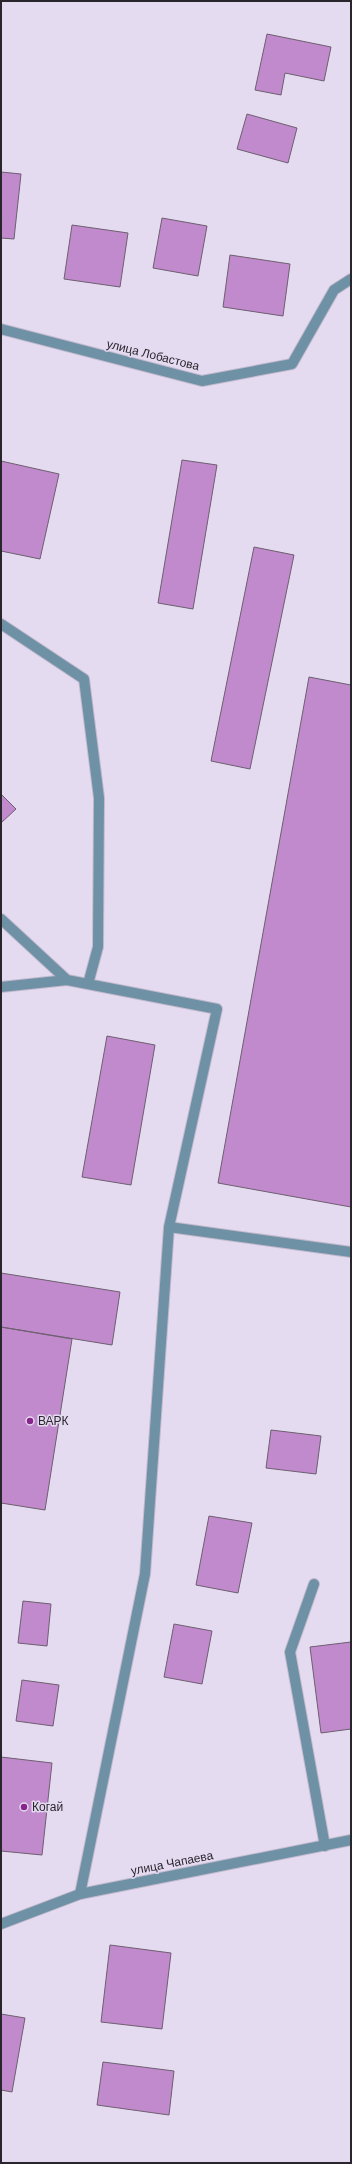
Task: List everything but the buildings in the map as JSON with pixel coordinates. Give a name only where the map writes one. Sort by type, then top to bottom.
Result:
[{"type":"street","name":"улица Лобастова","points":[[1,329],[202,381],[292,364],[334,290],[351,280]]},
{"type":"street","points":[[1,624],[84,679],[99,798],[98,947],[88,984]]},
{"type":"street","points":[[1,919],[67,980]]},
{"type":"street","points":[[1,987],[67,980],[217,1009],[169,1227],[145,1574],[80,1894]]},
{"type":"street","points":[[169,1227],[351,1252]]},
{"type":"street","points":[[314,1584],[290,1652],[325,1846]]},
{"type":"street","name":"улица Чапаева","points":[[1,1924],[80,1894],[351,1840]]},
{"type":"place","name":"ВАРК","points":[[30,1421]]},
{"type":"place","name":"Когай","points":[[24,1807]]}]
